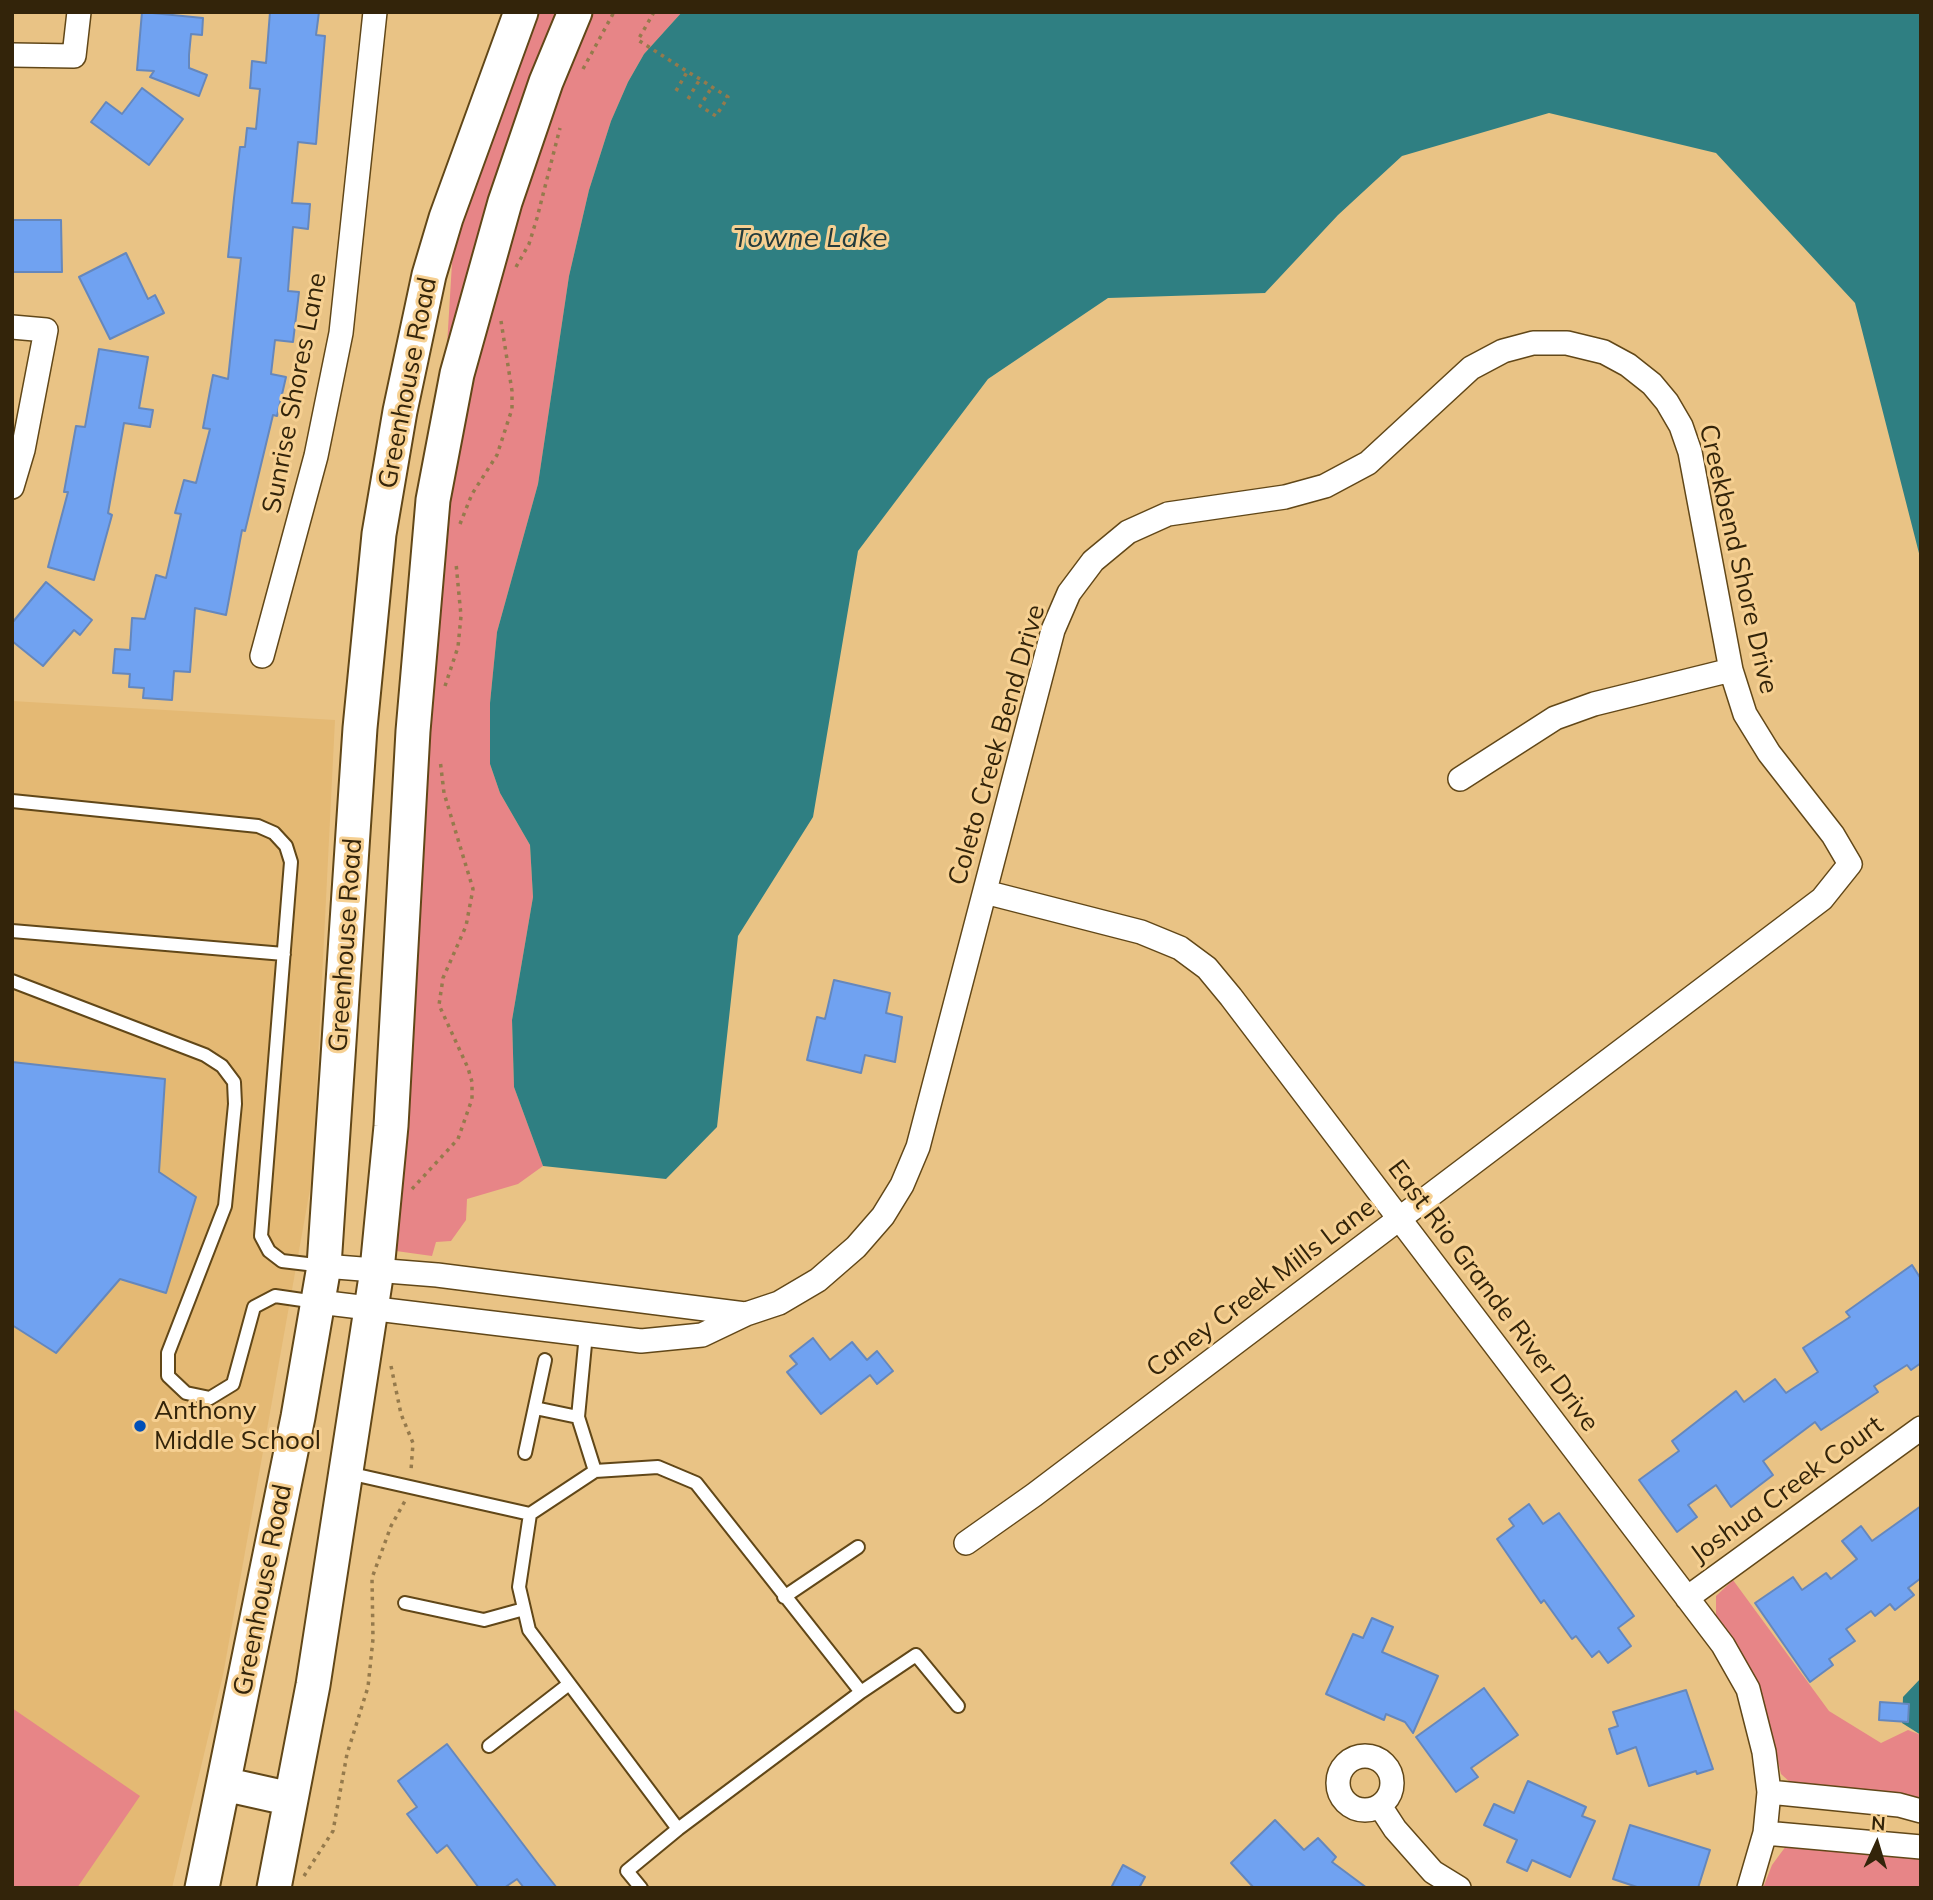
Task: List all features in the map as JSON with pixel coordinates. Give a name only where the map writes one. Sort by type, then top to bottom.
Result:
[{"type":"main road","name":"Greenhouse Road","points":[[202,1888],[324,1266],[360,728],[379,534],[400,411],[429,275],[446,218],[521,12]]},
{"type":"main road","name":"Greenhouse Road","points":[[288,1886],[291,1799],[347,1473],[377,1270],[426,741],[433,500],[457,374],[505,202],[545,82],[575,12]]},
{"type":"main road","points":[[360,728],[426,741]]},
{"type":"main road","points":[[224,1784],[291,1799]]},
{"type":"street","points":[[12,55],[74,56],[79,12]]},
{"type":"street","name":"Sunrise Shores Lane","points":[[262,656],[316,456],[341,333],[375,12]]},
{"type":"street","points":[[12,327],[46,330],[23,450],[12,487]]},
{"type":"street","name":"Coleto Creek Bend Drive","points":[[318,1302],[641,1341],[702,1335],[746,1314],[779,1303],[818,1280],[856,1247],[883,1216],[902,1185],[918,1147],[1053,630],[1069,593],[1093,561],[1128,532],[1168,514],[1285,497],[1325,486],[1368,463],[1471,368],[1503,351],[1533,343],[1567,343],[1604,352]]},
{"type":"street","name":"Creekbend Shore Drive","points":[[1604,352],[1628,365],[1652,384],[1681,426],[1690,452],[1731,670],[1745,714],[1833,835],[1850,864]]},
{"type":"street","points":[[1460,779],[1555,718],[1594,704],[1731,670]]},
{"type":"street","name":"Caney Creek Mills Lane","points":[[965,1543],[1822,899],[1850,864]]},
{"type":"street","name":"East Rio Grande River Drive","points":[[985,892],[1141,932],[1180,948],[1207,968],[1723,1645],[1748,1689],[1765,1752],[1769,1792],[1765,1833],[1749,1888]]},
{"type":"street","name":"Coleto Creek Bend Drive","points":[[324,1266],[746,1314]]},
{"type":"street","points":[[586,1334],[591,1296]]},
{"type":"street","name":"Joshua Creek Court","points":[[1688,1598],[1921,1428]]},
{"type":"street","points":[[1769,1792],[1899,1805],[1921,1811]]},
{"type":"street","points":[[1380,1806],[1395,1829],[1433,1872],[1459,1888]]},
{"type":"street","points":[[1765,1833],[1921,1847]]},
{"type":"lane","points":[[12,801],[258,826],[274,834],[286,846],[291,862],[261,1237],[269,1251],[282,1261],[324,1266]]},
{"type":"lane","points":[[12,931],[284,954]]},
{"type":"lane","points":[[12,981],[205,1055],[222,1066],[234,1082],[235,1104],[225,1206],[168,1353],[168,1376],[186,1392],[210,1398],[233,1384],[254,1307],[275,1296],[318,1302]]},
{"type":"lane","points":[[586,1334],[578,1416],[596,1471]]},
{"type":"lane","points":[[525,1452],[545,1360]]},
{"type":"lane","points":[[535,1408],[578,1416]]},
{"type":"lane","points":[[347,1473],[530,1514],[596,1471],[658,1467],[696,1483],[861,1692]]},
{"type":"lane","points":[[530,1514],[519,1587],[529,1630],[678,1829]]},
{"type":"lane","points":[[784,1597],[858,1547]]},
{"type":"lane","points":[[405,1603],[484,1620],[524,1609]]},
{"type":"lane","points":[[641,1888],[627,1871],[678,1829],[861,1692],[916,1655],[958,1706]]},
{"type":"lane","points":[[489,1746],[569,1684]]},
{"type":"path","points":[[581,72],[614,12]]},
{"type":"path","points":[[654,12],[638,40],[728,97],[716,116],[701,106],[712,87]]},
{"type":"path","points":[[676,91],[688,72]]},
{"type":"path","points":[[688,99],[700,79]]},
{"type":"path","points":[[513,272],[529,244],[562,122]]},
{"type":"path","points":[[457,532],[472,494],[497,455],[512,408],[501,315]]},
{"type":"path","points":[[443,692],[458,647],[461,616],[455,554]]},
{"type":"path","points":[[408,1195],[458,1139],[472,1099],[468,1068],[439,1005],[443,978],[466,926],[473,889],[426,741]]},
{"type":"path","points":[[288,1886],[333,1831],[347,1754],[368,1687],[373,1639],[372,1578],[391,1527],[401,1511],[408,1486],[413,1443],[401,1414],[391,1363]]},
{"type":"shaded area","points":[[530,12],[682,12],[644,54],[628,82],[611,121],[589,190],[569,276],[538,484],[497,632],[490,703],[490,764],[500,793],[530,845],[533,897],[512,1020],[514,1087],[543,1166],[518,1184],[467,1199],[466,1220],[451,1241],[436,1242],[432,1256],[396,1251],[393,1239],[452,263],[458,226]]},
{"type":"shaded area","name":"Anthony Middle School","points":[[12,701],[335,720],[312,1178],[223,1675],[172,1888],[12,1888]]},
{"type":"shaded area","points":[[1733,1580],[1829,1711],[1881,1743],[1908,1730],[1921,1735],[1921,1803],[1791,1783],[1781,1774],[1764,1704],[1736,1643],[1716,1616],[1716,1596]]},
{"type":"shaded area","points":[[12,1708],[140,1796],[77,1888],[12,1888]]},
{"type":"shaded area","points":[[1786,1846],[1921,1853],[1921,1888],[1763,1888],[1772,1865]]},
{"type":"water","name":"Towne Lake","points":[[682,12],[1921,12],[1921,561],[1855,303],[1716,153],[1549,113],[1402,156],[1338,215],[1265,293],[1108,298],[988,379],[858,551],[813,817],[738,936],[717,1127],[666,1179],[543,1166],[514,1087],[512,1020],[533,897],[530,845],[500,793],[490,764],[490,703],[497,632],[538,484],[569,276],[589,190],[611,121],[628,82],[644,54]]},
{"type":"water","points":[[1921,1678],[1921,1735],[1902,1723],[1903,1697]]},
{"type":"building","points":[[142,12],[203,18],[202,35],[191,34],[189,55],[189,68],[207,75],[199,96],[150,77],[154,71],[137,70]]},
{"type":"building","points":[[270,12],[319,12],[316,35],[325,36],[316,144],[298,142],[292,203],[310,204],[308,229],[293,227],[288,291],[299,292],[293,342],[275,340],[271,374],[286,377],[277,416],[273,415],[245,531],[242,530],[226,615],[195,608],[190,672],[174,671],[172,700],[143,698],[144,688],[129,687],[130,674],[113,673],[115,649],[130,650],[132,618],[145,619],[156,575],[166,578],[181,514],[175,513],[184,480],[196,483],[210,429],[203,428],[213,375],[228,379],[241,258],[228,257],[234,198],[240,147],[245,147],[247,128],[256,129],[260,89],[250,88],[252,61],[266,63]]},
{"type":"building","points":[[142,88],[183,119],[149,165],[91,122],[106,102],[122,114]]},
{"type":"building","points":[[12,220],[61,220],[62,272],[12,272]]},
{"type":"building","points":[[126,253],[148,299],[155,295],[164,313],[110,339],[79,277]]},
{"type":"building","points":[[99,349],[148,357],[139,408],[153,410],[150,427],[124,423],[108,513],[112,515],[94,580],[48,567],[68,492],[64,492],[76,426],[85,427]]},
{"type":"building","points":[[46,582],[92,620],[80,635],[74,630],[43,666],[12,641],[12,623]]},
{"type":"building","points":[[834,980],[890,993],[886,1013],[902,1017],[895,1062],[865,1055],[861,1073],[807,1060],[817,1017],[825,1019]]},
{"type":"building","points":[[12,1062],[165,1079],[159,1172],[196,1197],[166,1293],[120,1279],[56,1353],[12,1325]]},
{"type":"building","points":[[1912,1265],[1921,1279],[1921,1363],[1911,1370],[1907,1365],[1874,1386],[1878,1392],[1821,1430],[1815,1422],[1763,1461],[1773,1475],[1731,1507],[1716,1485],[1688,1505],[1697,1517],[1677,1532],[1639,1480],[1679,1451],[1672,1441],[1736,1391],[1744,1402],[1775,1379],[1786,1393],[1818,1372],[1803,1348],[1850,1317],[1846,1312]]},
{"type":"building","points":[[813,1338],[830,1360],[852,1342],[867,1360],[877,1351],[893,1371],[877,1384],[870,1375],[821,1414],[787,1372],[797,1364],[790,1356]]},
{"type":"building","points":[[1529,1504],[1543,1524],[1559,1513],[1634,1616],[1618,1628],[1631,1646],[1608,1663],[1599,1651],[1592,1657],[1576,1636],[1572,1639],[1544,1600],[1541,1603],[1497,1539],[1514,1526],[1509,1519]]},
{"type":"building","points":[[1921,1506],[1921,1578],[1908,1588],[1914,1595],[1895,1610],[1890,1604],[1875,1616],[1871,1611],[1846,1629],[1855,1641],[1829,1659],[1833,1665],[1810,1682],[1755,1603],[1793,1577],[1802,1590],[1826,1573],[1831,1579],[1857,1559],[1842,1541],[1861,1526],[1872,1541]]},
{"type":"building","points":[[1372,1618],[1393,1627],[1382,1652],[1438,1676],[1413,1733],[1405,1722],[1386,1714],[1384,1720],[1326,1694],[1353,1634],[1363,1638]]},
{"type":"building","points":[[1484,1688],[1518,1735],[1471,1768],[1478,1777],[1456,1792],[1416,1737]]},
{"type":"building","points":[[1686,1690],[1713,1769],[1697,1774],[1696,1771],[1649,1786],[1636,1747],[1617,1754],[1609,1729],[1618,1726],[1613,1712]]},
{"type":"building","points":[[1880,1702],[1909,1704],[1908,1722],[1879,1720]]},
{"type":"building","points":[[447,1744],[557,1888],[524,1888],[517,1879],[504,1888],[479,1888],[447,1845],[437,1853],[407,1814],[417,1807],[398,1781]]},
{"type":"building","points":[[1528,1781],[1586,1807],[1582,1816],[1595,1821],[1570,1877],[1532,1860],[1527,1871],[1507,1862],[1517,1840],[1484,1825],[1494,1804],[1514,1813]]},
{"type":"building","points":[[1275,1820],[1304,1850],[1318,1838],[1336,1857],[1332,1862],[1367,1888],[1254,1888],[1231,1863]]},
{"type":"building","points":[[1630,1825],[1710,1850],[1698,1888],[1640,1888],[1613,1879]]},
{"type":"building","points":[[1123,1865],[1145,1877],[1139,1888],[1111,1888]]},
{"type":"place","name":"Anthony Middle School","points":[[140,1426]]}]
